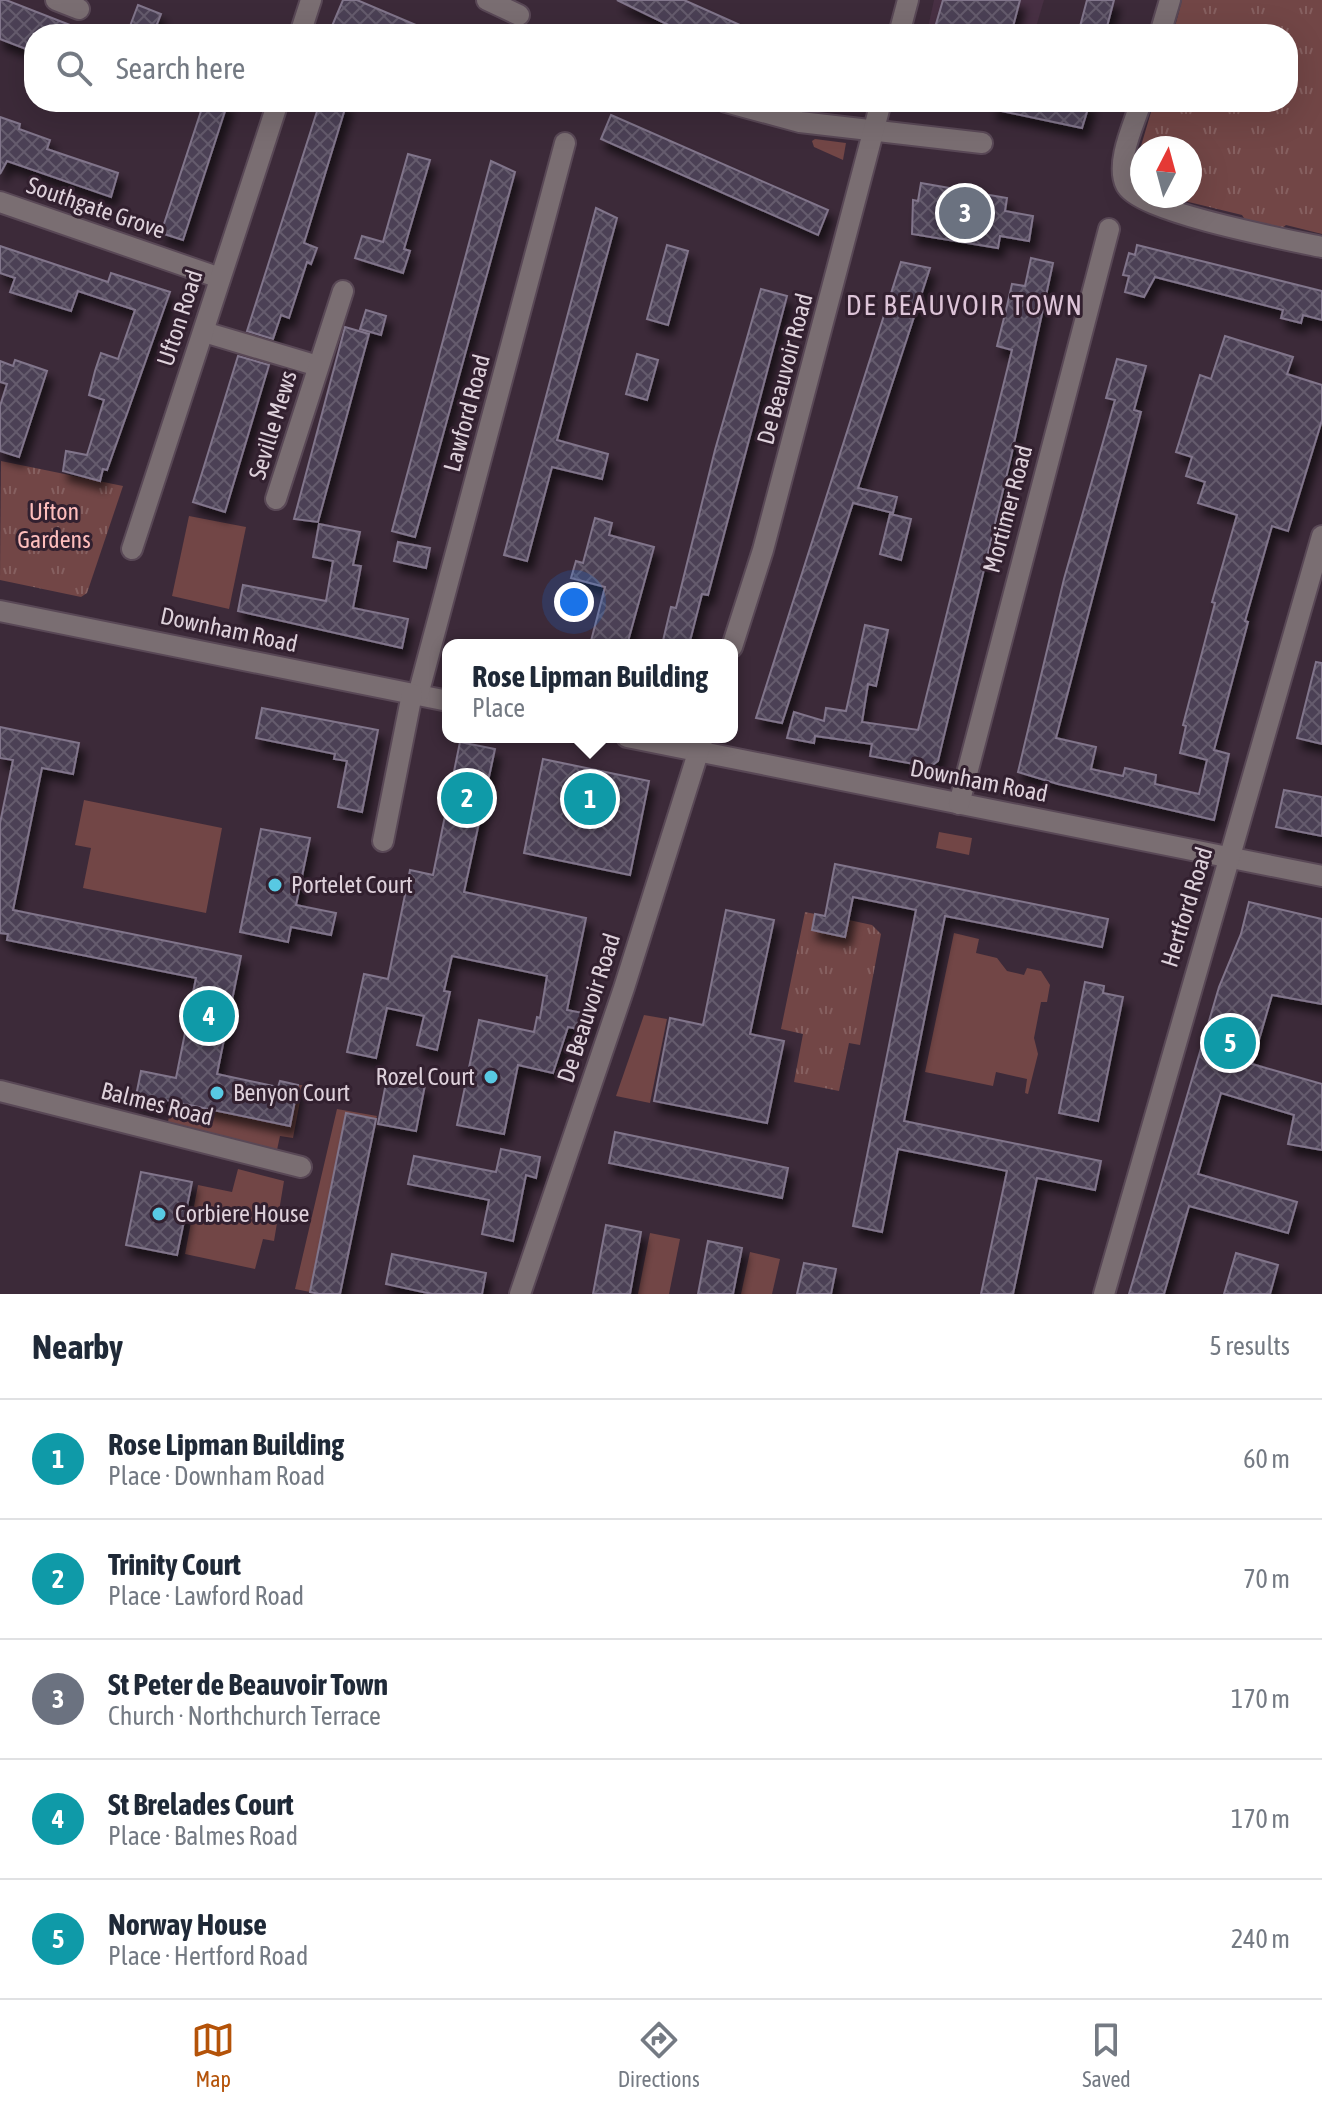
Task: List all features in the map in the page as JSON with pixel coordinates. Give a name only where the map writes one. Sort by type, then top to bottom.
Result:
[{"type":"street","points":[[56,0],[79,9]]},
{"type":"street","points":[[303,24],[311,0]]},
{"type":"street","points":[[487,0],[519,15]]},
{"type":"street","points":[[902,24],[908,0]]},
{"type":"street","points":[[1163,24],[1170,0]]},
{"type":"street","name":"Ufton Road","points":[[132,549],[275,112]]},
{"type":"street","points":[[763,112],[800,122],[982,143]]},
{"type":"street","name":"De Beauvoir Road","points":[[735,639],[763,550],[879,112]]},
{"type":"street","points":[[1138,112],[1123,173],[1132,193],[1157,207],[1322,247]]},
{"type":"street","name":"Lawford Road","points":[[383,841],[415,694],[565,143]]},
{"type":"street","name":"Southgate Grove","points":[[0,202],[220,278]]},
{"type":"street","name":"Mortimer Road","points":[[959,804],[1109,229]]},
{"type":"street","name":"Seville Mews","points":[[276,499],[343,291]]},
{"type":"street","name":"Seville Mews","points":[[204,332],[318,366]]},
{"type":"street","name":"Hertford Road","points":[[1104,1294],[1180,1021],[1322,536]]},
{"type":"street","name":"Downham Road","points":[[0,611],[442,700]]},
{"type":"street","name":"De Beauvoir Road","points":[[520,1294],[624,988],[700,744]]},
{"type":"street","name":"Downham Road","points":[[700,744],[959,804],[1322,876]]},
{"type":"street","name":"Balmes Road","points":[[0,1091],[301,1167]]},
{"type":"shaded area","points":[[934,0],[1044,0],[1037,24],[929,24]]},
{"type":"green space","points":[[1182,0],[1322,0],[1322,234],[1286,225],[1280,230],[1246,221],[1242,215],[1202,205],[1202,136],[1144,136],[1151,112],[1298,112],[1298,24],[1176,24]]},
{"type":"green space","points":[[812,141],[846,143],[843,160],[814,147]]},
{"type":"green space","name":"Ufton Gardens","points":[[1,461],[123,486],[87,593],[81,597],[0,580]]},
{"type":"green space","points":[[189,516],[246,527],[229,609],[172,596]]},
{"type":"green space","points":[[84,800],[222,828],[206,913],[83,888],[91,848],[75,845]]},
{"type":"green space","points":[[939,832],[972,838],[969,855],[936,848]]},
{"type":"green space","points":[[805,912],[815,914],[812,930],[845,936],[849,920],[872,925],[881,934],[860,1045],[849,1043],[839,1091],[794,1082],[803,1034],[781,1029]]},
{"type":"green space","points":[[954,933],[979,939],[976,953],[997,958],[1007,971],[1024,975],[1027,968],[1041,971],[1050,985],[1047,1002],[1041,1002],[1034,1038],[1038,1054],[1028,1094],[1025,1093],[1027,1079],[996,1072],[993,1086],[925,1072]]},
{"type":"green space","points":[[644,1015],[667,1019],[650,1103],[616,1096]]},
{"type":"green space","points":[[298,1085],[303,1085],[293,1138],[280,1136],[277,1150],[168,1122],[172,1101],[290,1125]]},
{"type":"green space","points":[[337,1109],[377,1116],[376,1119],[346,1114],[310,1292],[295,1289]]},
{"type":"green space","points":[[238,1169],[284,1181],[274,1241],[263,1239],[255,1269],[185,1254],[198,1185],[232,1192]]},
{"type":"green space","points":[[650,1233],[680,1239],[669,1294],[638,1294]]},
{"type":"green space","points":[[750,1252],[780,1259],[772,1294],[741,1294]]},
{"type":"building","points":[[0,0],[67,24],[24,24],[24,48],[0,39]]},
{"type":"building","points":[[343,0],[357,0],[413,24],[333,24]]},
{"type":"building","points":[[617,0],[684,0],[738,24],[666,24]]},
{"type":"building","points":[[943,0],[1020,0],[1014,24],[936,24]]},
{"type":"building","points":[[1087,0],[1114,0],[1108,24],[1081,24]]},
{"type":"building","points":[[138,5],[161,14],[157,24],[131,24]]},
{"type":"building","points":[[201,112],[225,112],[183,240],[161,233]]},
{"type":"building","points":[[317,112],[344,112],[304,243],[317,248],[311,264],[307,262],[289,318],[281,315],[273,339],[247,331]]},
{"type":"building","points":[[1006,112],[1087,112],[1082,128]]},
{"type":"building","points":[[611,115],[828,210],[818,235],[601,139]]},
{"type":"building","points":[[0,117],[20,124],[19,129],[50,140],[47,149],[118,173],[111,197],[7,161],[0,174]]},
{"type":"building","points":[[408,154],[430,160],[404,249],[410,251],[403,273],[355,258],[362,236],[383,242]]},
{"type":"building","points":[[491,161],[515,172],[415,537],[392,531]]},
{"type":"building","points":[[921,183],[1007,198],[1005,211],[1033,216],[1029,241],[1000,236],[998,248],[912,234],[913,200],[918,201]]},
{"type":"building","points":[[596,208],[617,218],[557,440],[608,454],[602,479],[552,467],[527,561],[504,555]]},
{"type":"building","points":[[667,245],[688,251],[668,325],[647,319]]},
{"type":"building","points":[[1137,245],[1322,291],[1322,320],[1303,315],[1301,323],[1281,318],[1283,310],[1155,277],[1144,297],[1125,292],[1129,276],[1123,275],[1129,253],[1135,255]]},
{"type":"building","points":[[0,246],[108,282],[111,273],[170,292],[107,470],[103,469],[100,481],[63,471],[66,451],[87,455],[104,400],[89,395],[95,371],[101,353],[118,359],[135,310],[78,291],[71,311],[10,292],[15,278],[0,273]]},
{"type":"building","points":[[1031,258],[1053,263],[1011,457],[938,761],[930,767],[870,756],[872,744],[815,736],[814,743],[787,738],[794,712],[824,721],[826,708],[846,711],[865,625],[888,630],[876,686],[868,684],[862,722],[918,730],[1012,350],[997,346],[1012,284],[1025,286]]},
{"type":"building","points":[[901,262],[930,268],[858,488],[897,497],[893,513],[853,503],[782,723],[756,718]]},
{"type":"building","points":[[761,289],[787,296],[708,595],[702,594],[691,639],[663,639],[671,607],[676,608],[715,450]]},
{"type":"building","points":[[366,310],[386,316],[381,335],[360,329]]},
{"type":"building","points":[[345,327],[369,334],[318,522],[294,519]]},
{"type":"building","points":[[1225,336],[1293,357],[1287,374],[1322,385],[1322,420],[1288,531],[1272,526],[1245,621],[1248,622],[1214,750],[1229,754],[1214,820],[1018,772],[1064,579],[1115,400],[1106,398],[1117,359],[1146,366],[1134,410],[1141,412],[1056,738],[1096,747],[1091,769],[1123,776],[1125,768],[1156,775],[1155,784],[1199,794],[1207,760],[1180,753],[1186,726],[1183,725],[1215,603],[1212,602],[1237,515],[1198,503],[1205,482],[1186,476],[1192,457],[1176,452],[1200,375],[1211,379]]},
{"type":"building","points":[[637,354],[658,360],[647,400],[626,394]]},
{"type":"building","points":[[238,356],[269,365],[225,512],[193,502]]},
{"type":"building","points":[[15,360],[47,371],[19,457],[0,451],[0,406],[7,384],[0,382],[0,361],[13,366]]},
{"type":"building","points":[[890,514],[911,519],[901,560],[880,554]]},
{"type":"building","points":[[595,518],[612,523],[609,535],[654,547],[629,639],[592,639],[605,587],[571,578],[576,561],[583,563]]},
{"type":"building","points":[[319,524],[360,532],[353,565],[361,566],[353,608],[408,619],[402,648],[238,611],[243,585],[326,601],[333,561],[313,557]]},
{"type":"building","points":[[398,542],[430,548],[426,568],[394,561]]},
{"type":"building","points":[[1316,662],[1322,663],[1322,744],[1297,738]]},
{"type":"building","points":[[262,708],[378,730],[362,812],[338,807],[347,761],[334,759],[335,754],[256,738]]},
{"type":"building","points":[[0,727],[79,743],[73,774],[42,768],[13,910],[241,956],[217,1074],[278,1087],[280,1081],[298,1085],[290,1126],[160,1099],[159,1106],[135,1101],[141,1071],[176,1078],[196,978],[7,940],[8,934],[0,933],[0,823],[13,760],[0,758]]},
{"type":"building","points":[[460,743],[495,749],[464,892],[586,918],[567,1010],[588,1014],[583,1030],[568,1027],[553,1073],[518,1065],[504,1134],[457,1125],[479,1020],[534,1032],[537,1017],[540,1018],[547,976],[452,956],[444,991],[450,992],[437,1050],[417,1045],[424,1016],[387,1008],[376,1058],[347,1052],[364,974],[388,979],[410,870],[433,875]]},
{"type":"building","points":[[543,759],[649,781],[630,875],[524,853]]},
{"type":"building","points":[[1284,790],[1322,797],[1322,836],[1276,827]]},
{"type":"building","name":"Portelet Court","points":[[261,829],[310,838],[296,905],[336,913],[331,935],[291,927],[288,942],[240,932]]},
{"type":"building","points":[[835,864],[1108,919],[1102,947],[945,916],[904,1121],[1101,1161],[1095,1190],[1037,1178],[1013,1294],[981,1294],[1007,1171],[898,1149],[882,1232],[853,1226],[916,910],[853,897],[845,937],[812,930],[815,914],[825,916]]},
{"type":"building","points":[[1249,902],[1322,919],[1322,1004],[1272,995],[1252,1064],[1322,1084],[1322,1150],[1288,1144],[1294,1115],[1221,1093],[1198,1174],[1297,1202],[1288,1233],[1189,1206],[1164,1294],[1129,1294],[1219,987],[1241,934]]},
{"type":"building","points":[[726,910],[774,920],[750,1034],[784,1041],[767,1123],[654,1101],[670,1018],[703,1025]]},
{"type":"building","points":[[1085,982],[1104,986],[1103,993],[1123,997],[1098,1121],[1059,1113]]},
{"type":"building","points":[[387,1078],[425,1085],[416,1131],[378,1124]]},
{"type":"building","points":[[346,1113],[376,1119],[340,1294],[319,1294],[310,1292]]},
{"type":"building","points":[[615,1132],[788,1168],[782,1198],[609,1163]]},
{"type":"building","points":[[501,1149],[540,1157],[536,1178],[526,1175],[513,1241],[482,1234],[489,1200],[408,1184],[414,1156],[496,1172]]},
{"type":"building","name":"Corbiere House","points":[[141,1172],[192,1182],[177,1255],[126,1245]]},
{"type":"building","points":[[606,1225],[641,1232],[630,1294],[593,1294]]},
{"type":"building","points":[[708,1241],[742,1248],[733,1294],[698,1294]]},
{"type":"building","points":[[1236,1253],[1278,1265],[1270,1294],[1224,1294]]},
{"type":"building","points":[[392,1254],[486,1273],[482,1294],[432,1294],[386,1284]]},
{"type":"building","points":[[804,1263],[836,1269],[831,1294],[797,1294]]},
{"type":"place","name":"St Peter de Beauvoir Town","points":[[965,213]]},
{"type":"place","name":"Trinity Court","points":[[467,798]]},
{"type":"place","name":"Rose Lipman Building","points":[[590,799]]},
{"type":"place","name":"Portelet Court","points":[[275,885]]},
{"type":"place","name":"St Brelades Court","points":[[209,1016]]},
{"type":"place","name":"Norway House","points":[[1230,1043]]},
{"type":"place","name":"Rozel Court","points":[[491,1077]]},
{"type":"place","name":"Benyon Court","points":[[217,1093]]},
{"type":"place","name":"Corbiere House","points":[[159,1214]]},
{"type":"district","name":"DE BEAUVOIR TOWN","points":[[965,305]]}]
